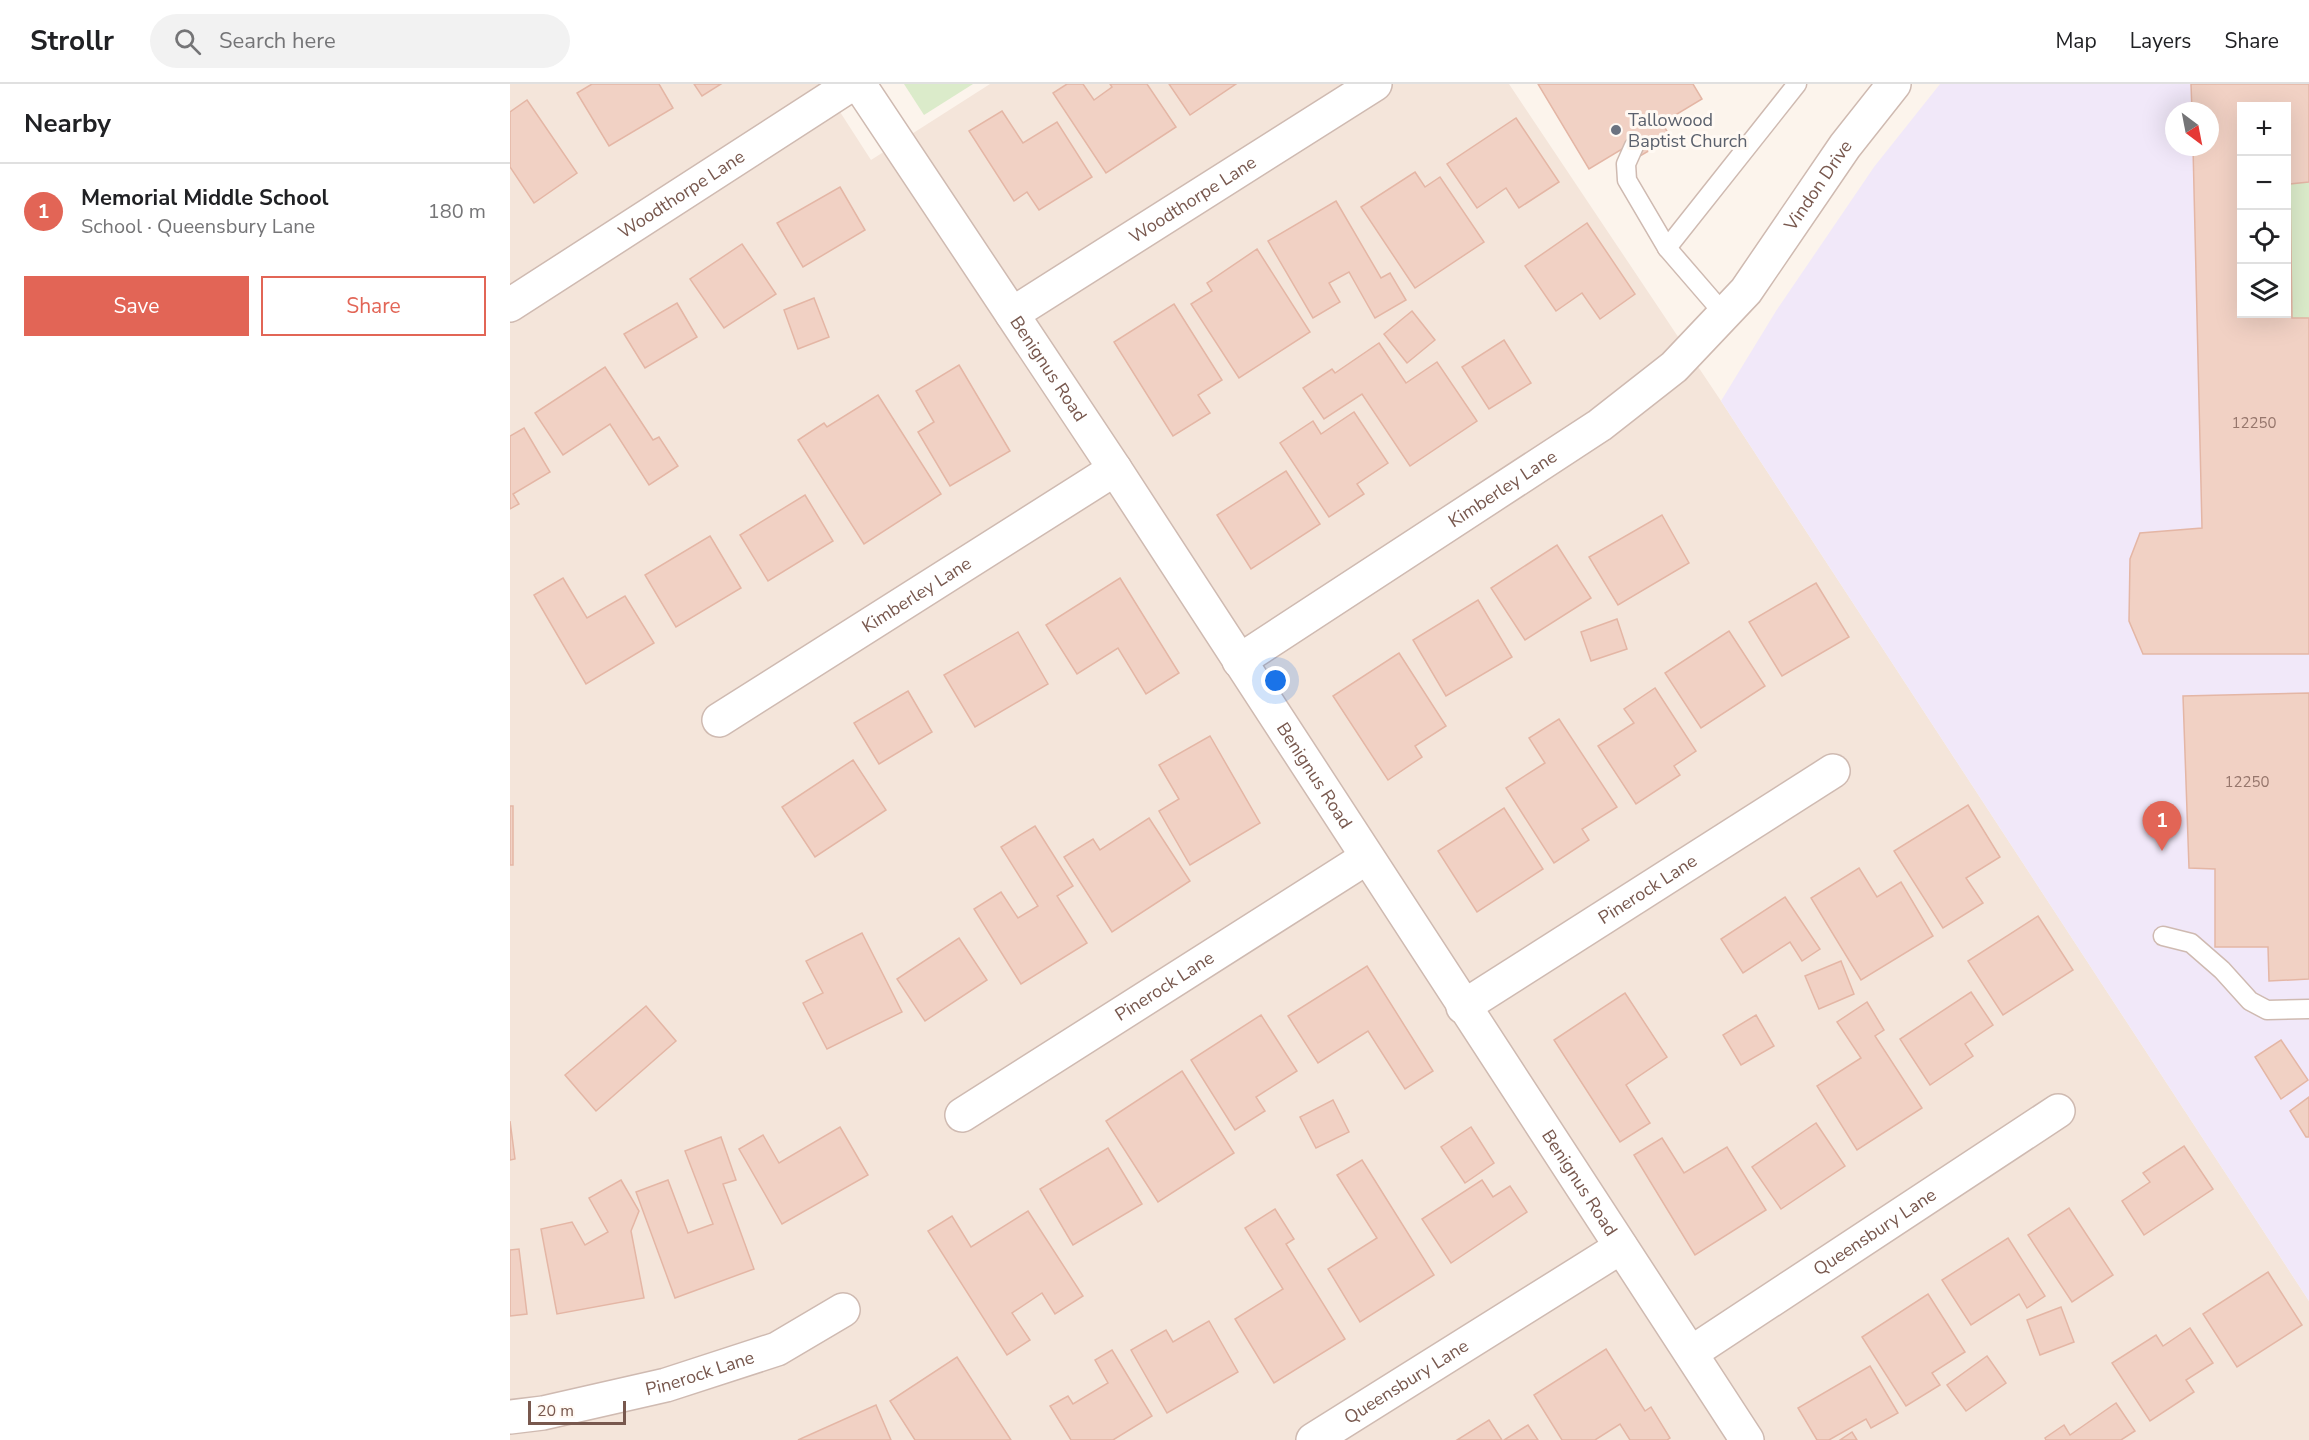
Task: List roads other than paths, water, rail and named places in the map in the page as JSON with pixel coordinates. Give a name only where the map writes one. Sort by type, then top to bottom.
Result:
[{"type":"street","name":"Woodthorpe Lane","points":[[510,305],[852,84]]},
{"type":"street","name":"Benignus Road","points":[[860,84],[1115,469],[1366,858],[1747,1440]]},
{"type":"street","name":"Woodthorpe Lane","points":[[1012,314],[1375,84]]},
{"type":"street","name":"Vindon Drive","points":[[1746,291],[1845,146],[1894,84]]},
{"type":"street","name":"Kimberley Lane","points":[[1239,661],[1600,425],[1674,367],[1746,291]]},
{"type":"street","name":"Kimberley Lane","points":[[719,720],[1115,469]]},
{"type":"street","name":"Pinerock Lane","points":[[1463,1007],[1833,771]]},
{"type":"street","name":"Pinerock Lane","points":[[963,1114],[1366,858]]},
{"type":"street","name":"Queensbury Lane","points":[[1691,1353],[2058,1111]]},
{"type":"street","name":"Queensbury Lane","points":[[1313,1440],[1621,1247]]},
{"type":"street","name":"Pinerock Lane","points":[[510,1417],[543,1413],[666,1385],[777,1349],[843,1310]]},
{"type":"lane","points":[[1667,248],[1797,84]]},
{"type":"lane","points":[[1634,146],[1626,164],[1627,180],[1667,248],[1724,314]]},
{"type":"lane","points":[[2163,936],[2191,943],[2222,970],[2250,1001],[2267,1010],[2309,1009]]},
{"type":"place","name":"Tallowood Baptist Church","points":[[1616,130]]},
{"type":"place","name":"Memorial Middle School","points":[[2162,851]]}]
